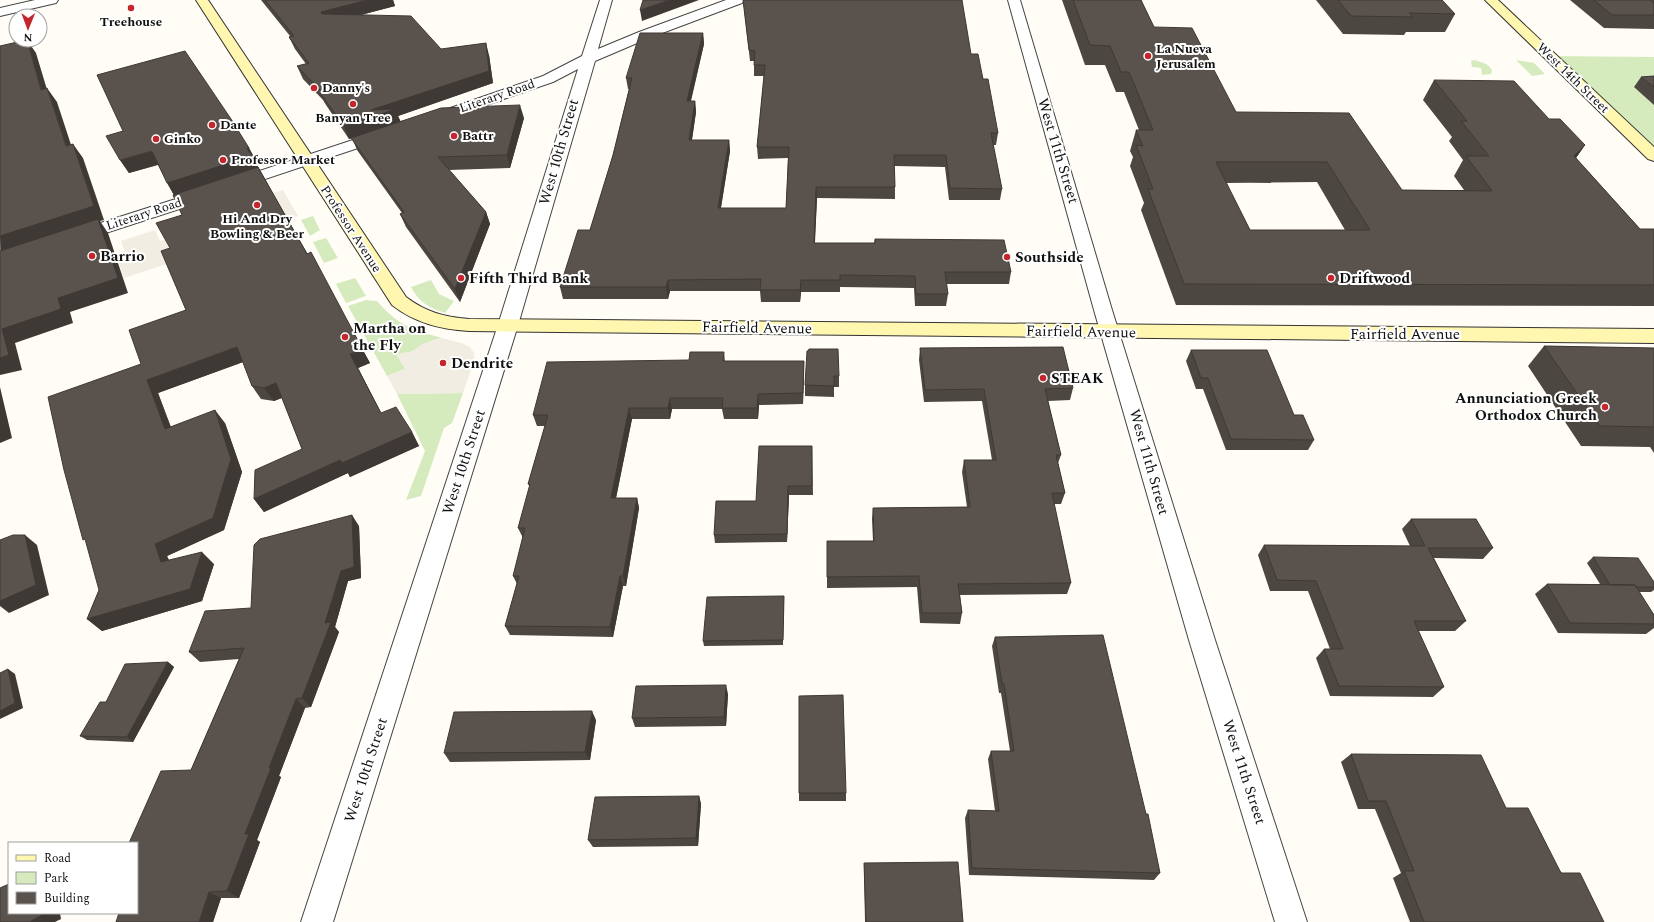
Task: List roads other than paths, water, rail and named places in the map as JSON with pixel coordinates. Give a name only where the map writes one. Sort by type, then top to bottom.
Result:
[{"type":"street","points":[[0,12],[52,0]]},
{"type":"street","name":"Professor Avenue","points":[[202,0],[399,301],[411,311],[431,320],[469,325],[508,325]]},
{"type":"street","name":"West 10th Street","points":[[318,922],[508,325],[606,0]]},
{"type":"street","name":"Literary Road","points":[[421,122],[548,79],[587,59],[644,35],[738,0]]},
{"type":"street","name":"West 11th Street","points":[[1014,0],[1110,332],[1202,640],[1291,922]]},
{"type":"street","name":"West 14th Street","points":[[1491,0],[1654,156]]},
{"type":"street","name":"Literary Road","points":[[61,242],[396,131]]},
{"type":"street","name":"Fairfield Avenue","points":[[508,325],[1110,332],[1654,336]]},
{"type":"place","name":"Treehouse","points":[[131,8]]},
{"type":"place","name":"La Nueva Jerusalem","points":[[1148,56]]},
{"type":"place","name":"Danny's","points":[[314,88]]},
{"type":"place","name":"Banyan Tree","points":[[353,104]]},
{"type":"place","name":"Dante","points":[[212,125]]},
{"type":"place","name":"Battr","points":[[454,136]]},
{"type":"place","name":"Ginko","points":[[156,139]]},
{"type":"place","name":"Professor Market","points":[[223,160]]},
{"type":"place","name":"Hi And Dry Bowling & Beer","points":[[257,205]]},
{"type":"place","name":"Barrio","points":[[92,256]]},
{"type":"place","name":"Southside","points":[[1007,257]]},
{"type":"place","name":"Fifth Third Bank","points":[[461,278]]},
{"type":"place","name":"Driftwood","points":[[1331,278]]},
{"type":"place","name":"Martha on the Fly","points":[[345,337]]},
{"type":"place","name":"Dendrite","points":[[443,363]]},
{"type":"place","name":"STEAK","points":[[1043,378]]},
{"type":"place","name":"Annunciation Greek Orthodox Church","points":[[1605,407]]}]
